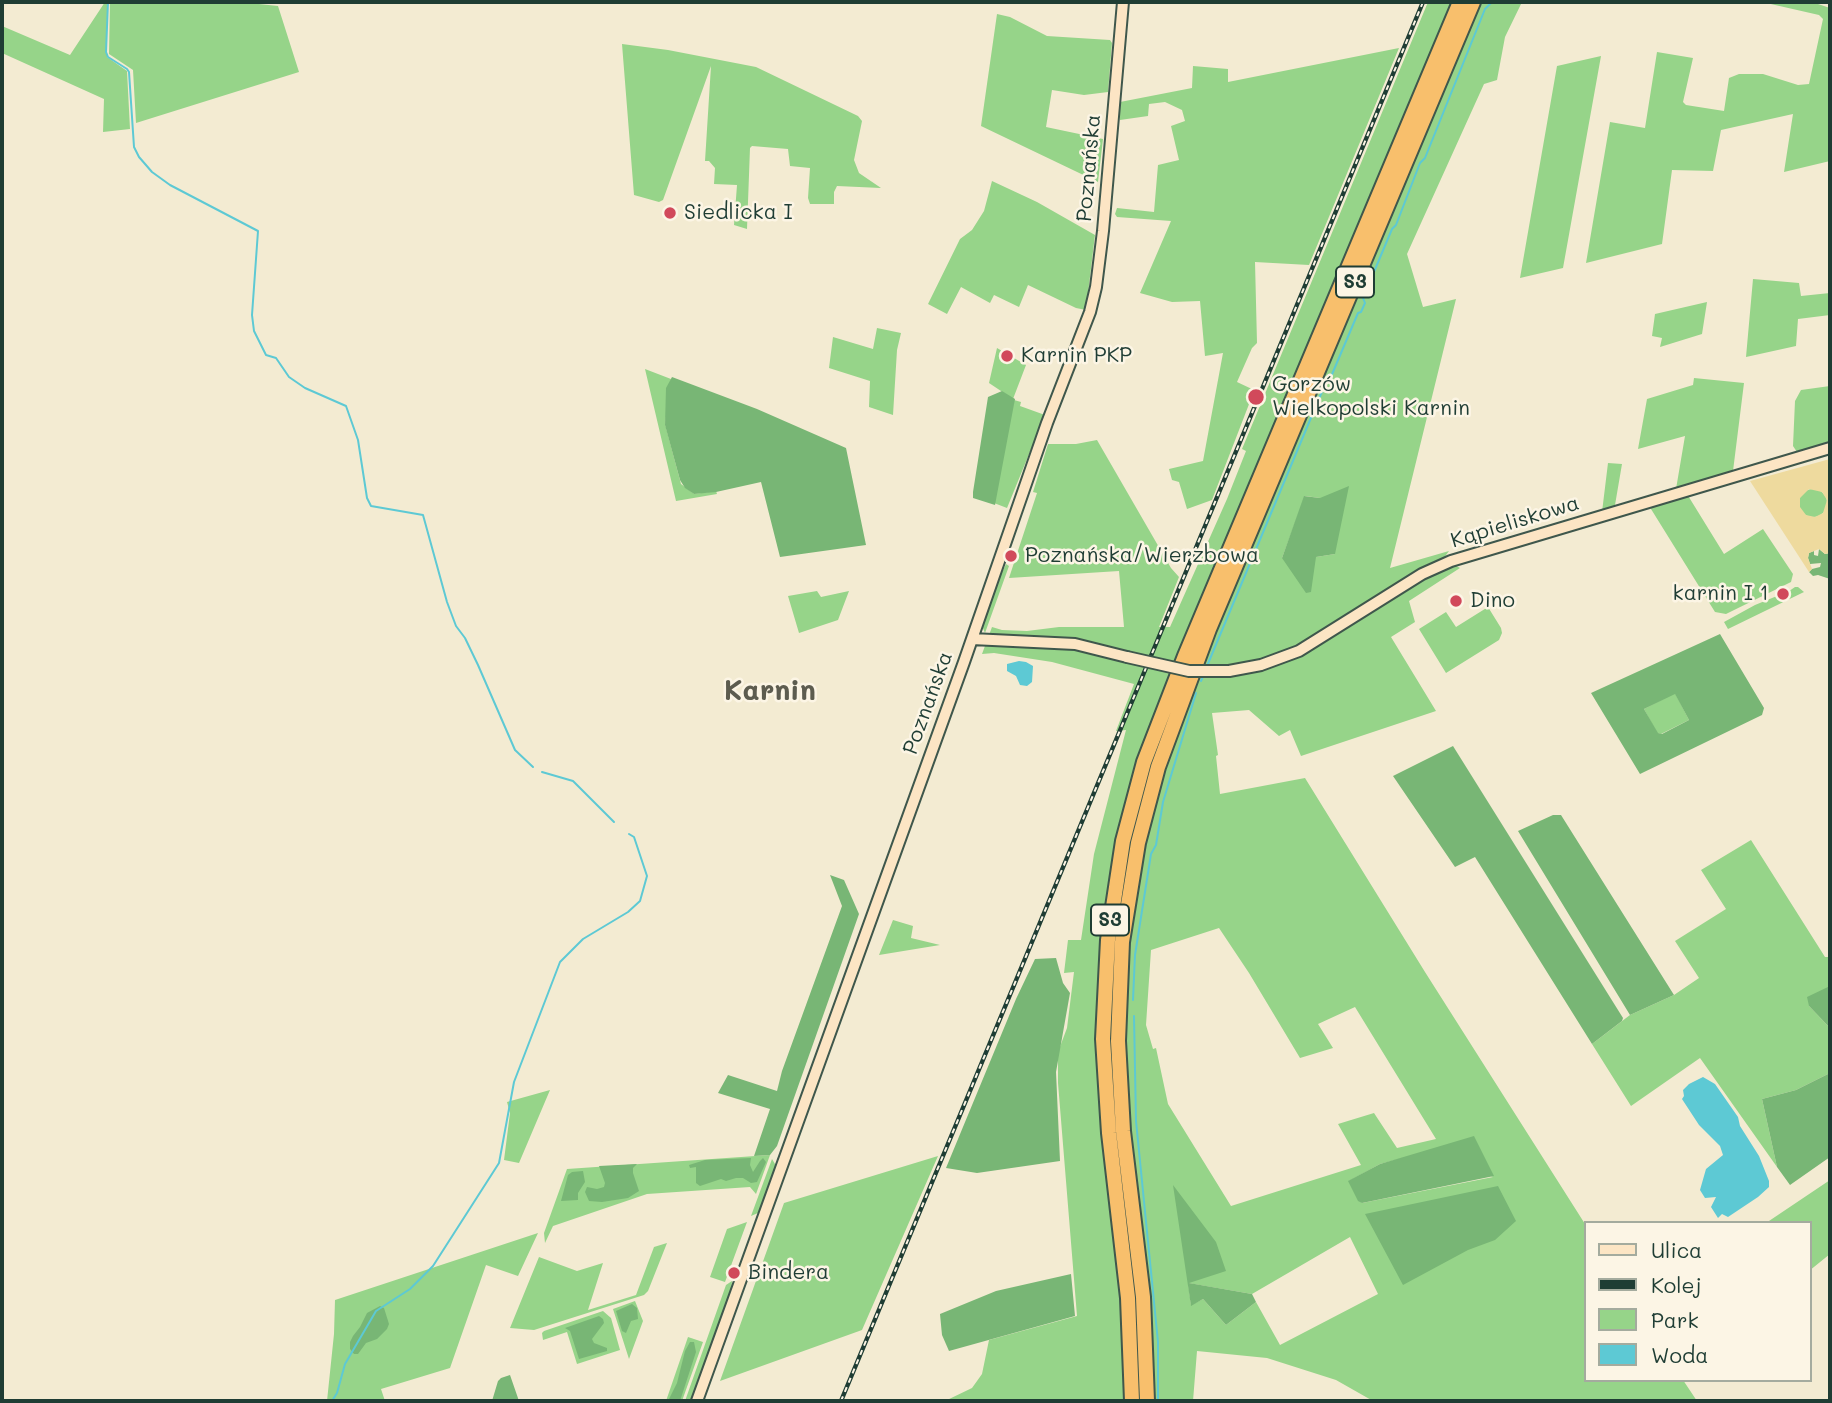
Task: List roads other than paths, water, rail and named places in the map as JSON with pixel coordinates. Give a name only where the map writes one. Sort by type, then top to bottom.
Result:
[{"type":"highway","name":"S3","points":[[1132,1401],[1128,1298],[1108,1133],[1103,1039],[1108,940],[1123,841],[1144,762],[1185,656],[1460,2]]},
{"type":"highway","name":"S3","points":[[1147,1401],[1143,1297],[1124,1131],[1118,1041],[1122,942],[1139,843],[1158,767],[1209,629],[1473,2]]},
{"type":"main road","name":"Poznańska","points":[[697,1401],[972,639],[1047,423],[1082,339],[1093,304],[1103,231],[1123,2]]},
{"type":"main road","name":"Kąpieliskowa","points":[[972,639],[1075,645],[1189,671],[1229,671],[1261,666],[1299,651],[1422,574],[1451,561],[1830,448]]},
{"type":"water","points":[[1019,661],[1033,666],[1032,682],[1027,686],[1020,685],[1016,676],[1007,671],[1007,664]]},
{"type":"water","points":[[1703,1077],[1715,1084],[1738,1117],[1740,1126],[1759,1156],[1769,1181],[1769,1187],[1758,1197],[1728,1217],[1722,1214],[1718,1218],[1711,1207],[1716,1197],[1705,1198],[1700,1190],[1706,1169],[1723,1155],[1720,1146],[1699,1125],[1682,1099],[1683,1090]]},
{"type":"waterway","points":[[108,2],[106,52],[108,57],[129,72],[134,147],[139,157],[152,172],[170,185],[258,231],[252,315],[254,331],[266,355],[276,358],[289,377],[305,388],[346,406],[358,440],[367,498],[371,506],[423,515],[456,626],[478,665],[515,750],[533,767]]},
{"type":"waterway","points":[[1207,666],[1326,382],[1330,379],[1358,313],[1365,303],[1363,298],[1420,163],[1425,158],[1485,9],[1492,2]]},
{"type":"waterway","points":[[1201,681],[1204,674]]},
{"type":"waterway","points":[[1133,1000],[1135,955],[1151,854],[1156,845],[1163,802],[1196,693]]},
{"type":"waterway","points":[[542,772],[573,781],[614,822]]},
{"type":"waterway","points":[[332,1401],[345,1364],[376,1311],[410,1289],[433,1266],[499,1163],[514,1082],[560,962],[583,939],[628,912],[640,901],[647,876],[634,837],[629,834]]},
{"type":"waterway","points":[[1134,1016],[1136,1121],[1158,1342],[1158,1401]]},
{"type":"railway","points":[[841,1401],[1423,2]]},
{"type":"place","name":"Siedlicka I","points":[[670,213]]},
{"type":"place","name":"Karnin PKP","points":[[1007,356]]},
{"type":"place","name":"Gorzów Wielkopolski Karnin","points":[[1256,397]]},
{"type":"place","name":"Poznańska/Wierzbowa","points":[[1011,556]]},
{"type":"place","name":"karnin I 1","points":[[1783,594]]},
{"type":"place","name":"Dino","points":[[1456,601]]},
{"type":"place","name":"Bindera","points":[[734,1273]]},
{"type":"district","name":"Karnin","points":[[770,691]]}]
